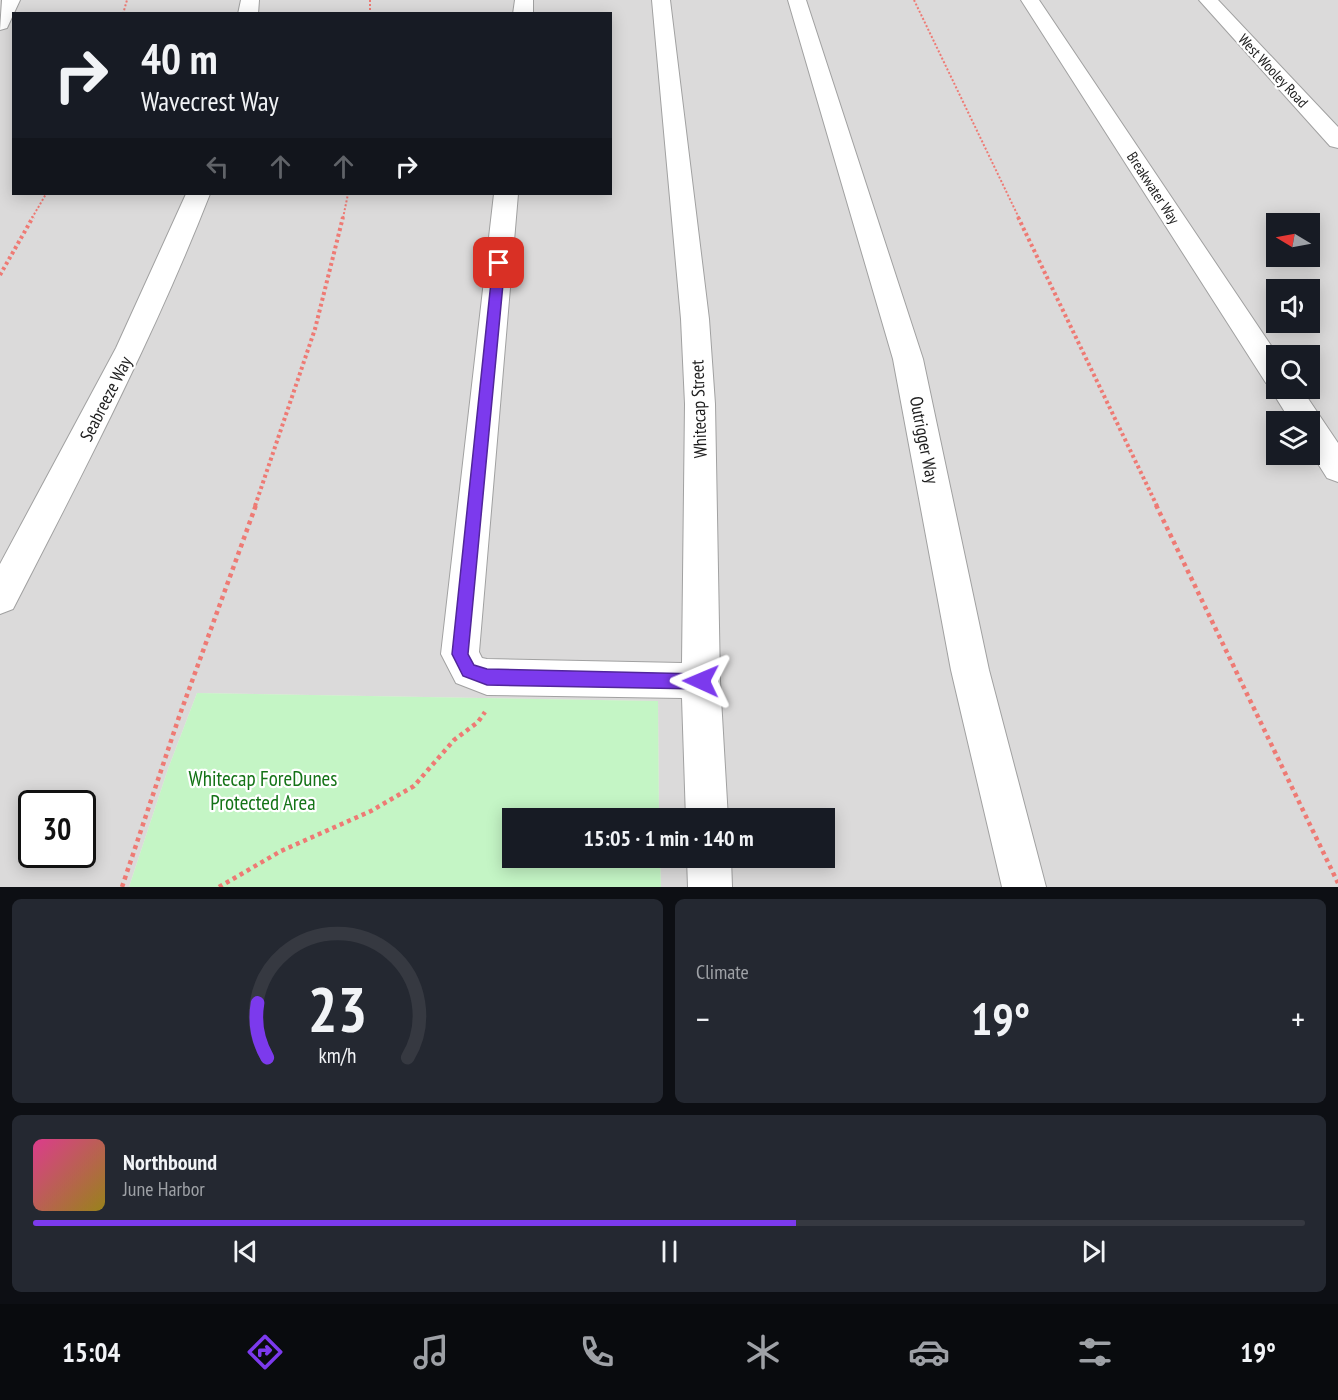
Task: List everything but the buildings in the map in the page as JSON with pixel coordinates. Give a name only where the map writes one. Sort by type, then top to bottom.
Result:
[{"type":"street","points":[[0,24],[11,0]]},
{"type":"street","name":"Whitecap Street","points":[[661,0],[694,319],[700,404],[701,681],[707,808]]},
{"type":"street","name":"Outrigger Way","points":[[797,0],[909,359],[970,670],[1024,887]]},
{"type":"street","name":"Breakwater Way","points":[[1030,0],[1266,360]]},
{"type":"street","name":"West Wooley Road","points":[[1208,0],[1338,141]]},
{"type":"street","name":"Seabreeze Way","points":[[0,598],[112,390],[182,237],[198,195]]},
{"type":"street","points":[[506,195],[460,654],[469,671],[487,677],[701,681]]},
{"type":"street","points":[[1320,441],[1338,469]]},
{"type":"street","points":[[709,868],[710,887]]},
{"type":"path","points":[[914,0],[1338,883]]},
{"type":"path","points":[[0,275],[45,195]]},
{"type":"path","points":[[122,887],[160,767],[270,464],[322,306],[348,195]]},
{"type":"path","points":[[219,887],[281,851],[371,811],[414,786],[454,740],[478,722],[505,677]]},
{"type":"shaded area","points":[[0,0],[1338,0],[1338,887],[661,887],[660,868],[835,868],[835,808],[659,808],[658,701],[197,693],[168,769],[129,887],[0,887]]},
{"type":"green space","name":"Whitecap ForeDunes Protected Area","points":[[197,693],[658,701],[659,808],[502,808],[502,868],[660,868],[661,887],[129,887],[168,769]]},
{"type":"route","points":[[499,263],[460,654],[469,671],[487,677],[701,681]]}]
